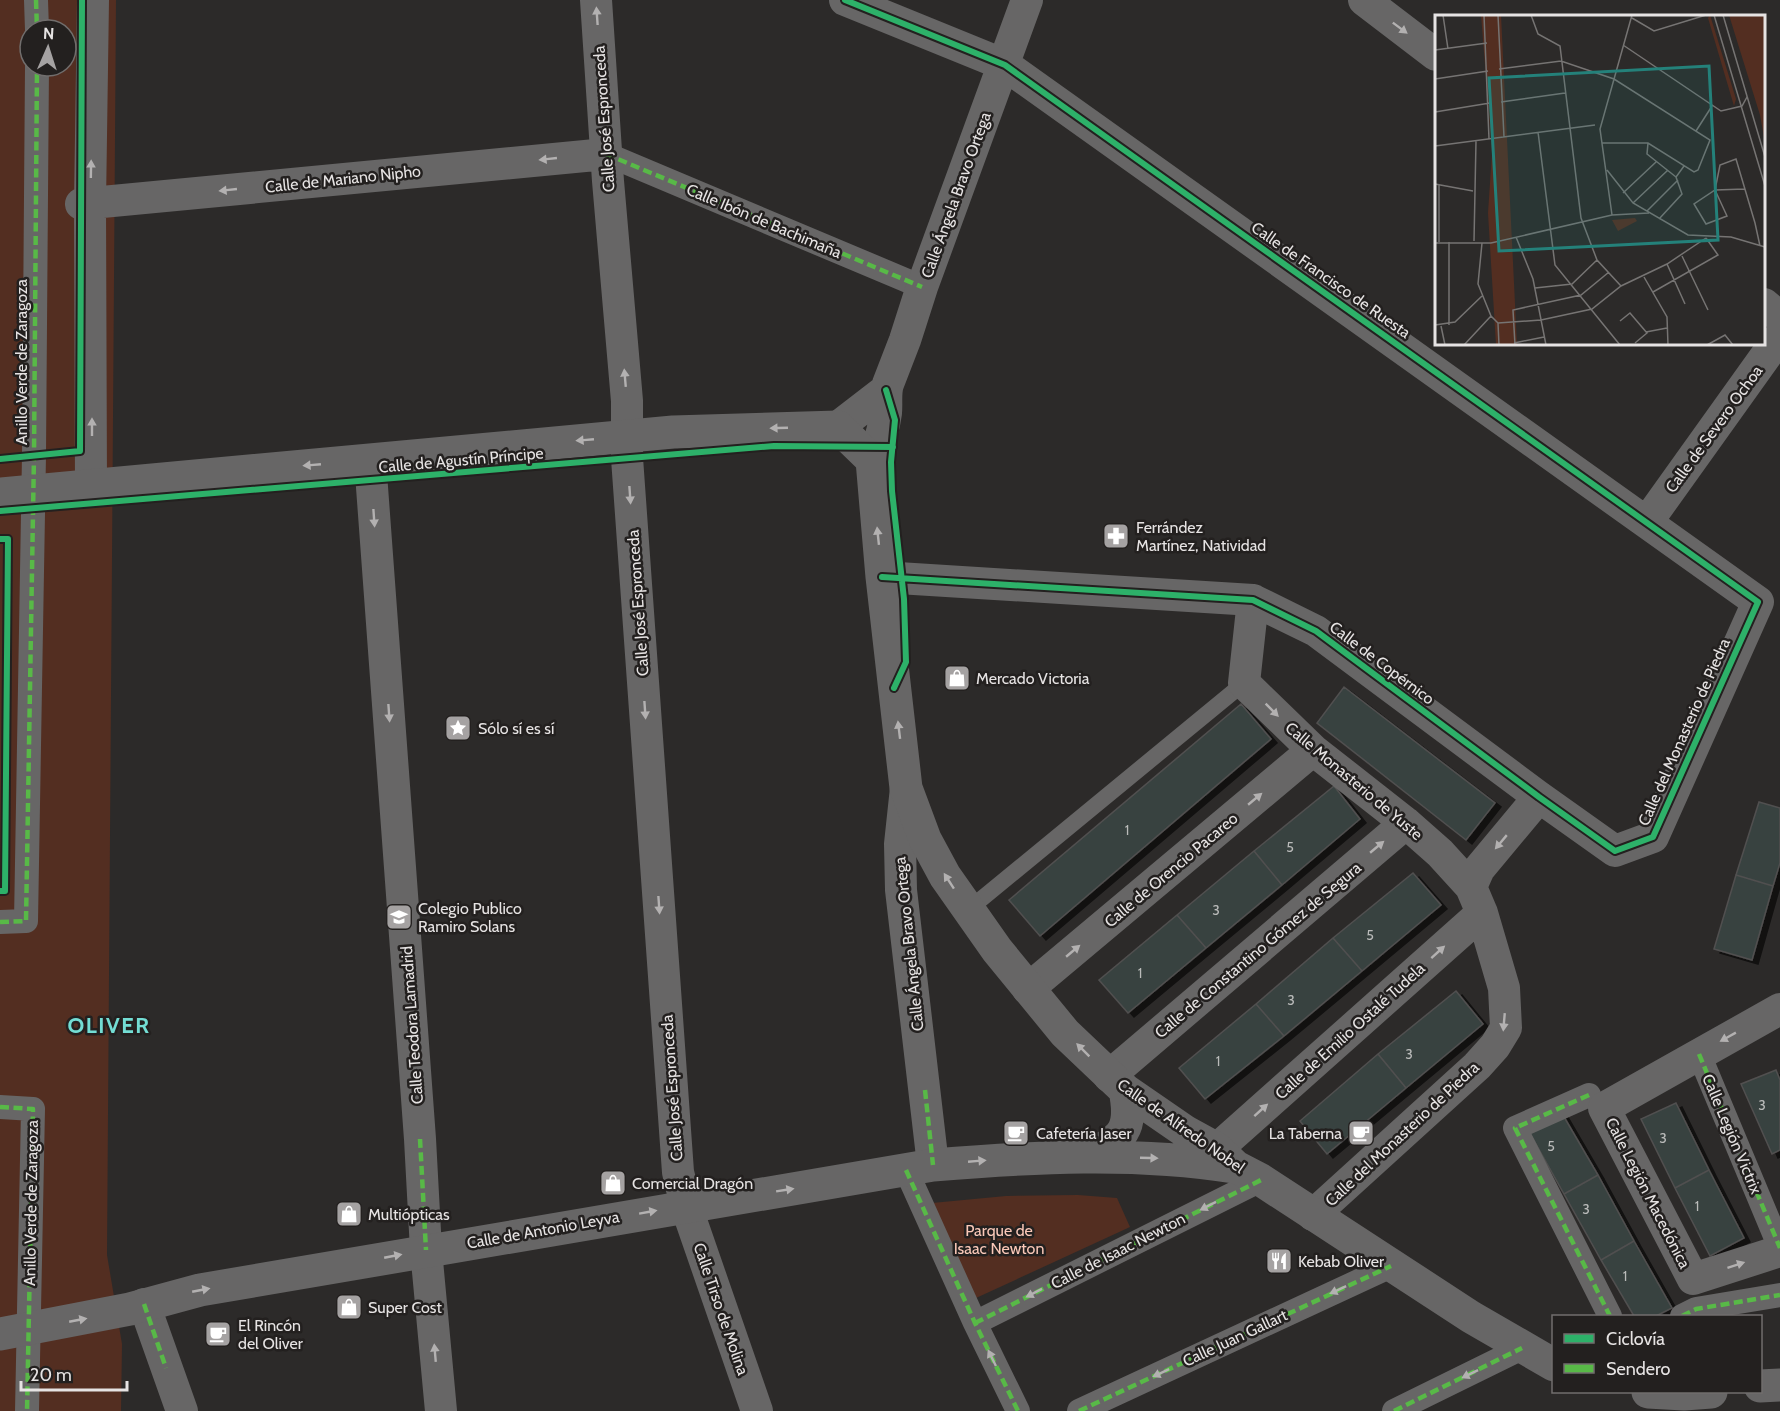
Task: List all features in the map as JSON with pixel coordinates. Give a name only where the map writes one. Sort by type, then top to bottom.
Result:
[{"type":"street","points":[[36,0],[37,18]]},
{"type":"street","points":[[91,486],[86,204],[93,0]]},
{"type":"street","name":"Calle José Espronceda","points":[[596,0],[606,154],[627,401],[627,436],[678,1172],[686,1206]]},
{"type":"street","name":"Calle de Francisco de Ruesta","points":[[845,0],[1005,65],[1758,602]]},
{"type":"street","name":"Calle Ángela Bravo Ortega","points":[[919,1167],[901,890],[900,844],[906,788],[882,577],[872,460],[878,447],[885,413],[886,390],[1027,0]]},
{"type":"street","points":[[1364,0],[1435,53]]},
{"type":"street","name":"Anillo Verde de Zaragoza","points":[[0,922],[26,921],[37,78]]},
{"type":"street","name":"Calle de Mariano Nipho","points":[[86,204],[606,154]]},
{"type":"street","name":"Calle Ibón de Bachimaña","points":[[606,154],[922,287]]},
{"type":"street","points":[[1765,305],[1780,317]]},
{"type":"street","name":"Calle de Severo Ochoa","points":[[1647,522],[1780,336]]},
{"type":"street","points":[[872,460],[838,427],[886,390]]},
{"type":"street","name":"Calle de Agustín Príncipe","points":[[0,494],[627,436],[697,431],[838,427]]},
{"type":"street","name":"Calle Teodora Lamadrid","points":[[370,460],[420,1139],[426,1250],[441,1411]]},
{"type":"street","name":"Calle de Copérnico","points":[[882,577],[1253,600],[1316,631],[1615,851]]},
{"type":"street","points":[[1245,682],[1253,600]]},
{"type":"street","name":"Calle del Monasterio de Piedra","points":[[1615,851],[1653,837],[1758,602]]},
{"type":"street","name":"Calle Monasterio de Yuste","points":[[1245,682],[1313,750],[1406,823],[1440,854],[1477,900]]},
{"type":"street","name":"Calle de Orencio Pacareo","points":[[1028,989],[1313,750]]},
{"type":"street","name":"Calle de Alfredo Nobel","points":[[906,788],[916,818],[934,857],[968,910],[1028,989],[1065,1033],[1117,1083],[1186,1132],[1391,1266],[1522,1348],[1552,1364]]},
{"type":"street","points":[[1477,900],[1479,869],[1539,797]]},
{"type":"street","name":"Calle de Constantino Gómez de Segura","points":[[1117,1083],[1406,823]]},
{"type":"street","name":"Calle del Monasterio de Piedra","points":[[1313,1215],[1477,1066],[1496,1046],[1506,1028],[1504,988],[1477,900]]},
{"type":"street","name":"Calle de Emilio Ostalé Tudela","points":[[1238,1165],[1477,900]]},
{"type":"street","points":[[1610,1315],[1515,1128],[1596,1101],[1699,1054],[1780,1008]]},
{"type":"street","name":"Calle Legión Victrix","points":[[1699,1054],[1780,1249]]},
{"type":"street","name":"Calle de Antonio Leyva","points":[[1090,1156],[1118,1140],[1123,1134],[1128,1110],[1117,1083]]},
{"type":"street","name":"Calle Legión Macedónica","points":[[1596,1101],[1693,1279],[1780,1249]]},
{"type":"street","name":"Anillo Verde de Zaragoza","points":[[0,1107],[33,1109],[15,1332]]},
{"type":"street","name":"Calle de Antonio Leyva","points":[[15,1332],[130,1309],[200,1290],[919,1167],[1012,1158],[1090,1156],[1172,1159],[1238,1165]]},
{"type":"street","name":"Calle de Isaac Newton","points":[[975,1323],[1238,1165]]},
{"type":"street","points":[[919,1167],[975,1323],[1018,1411]]},
{"type":"street","name":"Calle Tirso de Molina","points":[[686,1206],[757,1411]]},
{"type":"street","name":"Calle Juan Gallart","points":[[1079,1411],[1391,1266]]},
{"type":"street","points":[[1686,1315],[1696,1309],[1780,1295]]},
{"type":"street","points":[[144,1304],[182,1411]]},
{"type":"street","points":[[15,1332],[27,1411]]},
{"type":"street","points":[[1394,1411],[1522,1348]]},
{"type":"street","points":[[1762,1386],[1780,1385]]},
{"type":"street","points":[[1652,1393],[1690,1402]]},
{"type":"lane","points":[[968,910],[1245,682]]},
{"type":"green space","points":[[0,0],[116,0],[107,1255],[122,1344],[121,1411],[0,1411]]},
{"type":"green space","name":"Parque de Isaac Newton","points":[[1078,1195],[1117,1198],[1130,1227],[976,1298],[932,1203],[1006,1196]]},
{"type":"building","points":[[1344,687],[1495,803],[1466,840],[1317,723]]},
{"type":"building","points":[[1241,704],[1271,739],[1040,936],[1009,900]]},
{"type":"building","points":[[1334,786],[1360,819],[1282,885],[1254,851]]},
{"type":"building","points":[[1759,802],[1780,808],[1780,863],[1773,886],[1736,875]]},
{"type":"building","points":[[1254,851],[1282,885],[1206,948],[1177,915]]},
{"type":"building","points":[[1413,873],[1441,905],[1362,971],[1333,938]]},
{"type":"building","points":[[1736,875],[1773,886],[1752,960],[1714,949]]},
{"type":"building","points":[[1177,915],[1206,948],[1128,1013],[1099,980]]},
{"type":"building","points":[[1333,938],[1362,971],[1284,1036],[1256,1004]]},
{"type":"building","points":[[1456,991],[1483,1024],[1406,1088],[1378,1054]]},
{"type":"building","points":[[1256,1004],[1284,1036],[1205,1099],[1179,1068]]},
{"type":"building","points":[[1378,1054],[1406,1088],[1327,1154],[1300,1121]]},
{"type":"building","points":[[1776,1070],[1780,1080],[1780,1150],[1772,1154],[1741,1084]]},
{"type":"building","points":[[1676,1103],[1709,1170],[1675,1188],[1641,1119]]},
{"type":"building","points":[[1560,1110],[1598,1175],[1564,1194],[1527,1128]]},
{"type":"building","points":[[1709,1170],[1744,1238],[1710,1256],[1675,1188]]},
{"type":"building","points":[[1598,1175],[1634,1241],[1601,1260],[1564,1194]]},
{"type":"building","points":[[1634,1241],[1672,1308],[1658,1315],[1633,1315],[1601,1260]]},
{"type":"marked path","points":[[36,0],[37,18]]},
{"type":"marked path","points":[[0,922],[26,921],[34,455],[37,78]]},
{"type":"marked path","points":[[606,154],[922,287]]},
{"type":"marked path","points":[[1699,1054],[1780,1248]]},
{"type":"marked path","points":[[925,1090],[933,1165]]},
{"type":"marked path","points":[[1589,1095],[1515,1128],[1609,1315]]},
{"type":"marked path","points":[[0,1107],[33,1109],[27,1411]]},
{"type":"marked path","points":[[420,1139],[426,1250]]},
{"type":"marked path","points":[[906,1170],[975,1323],[1018,1411]]},
{"type":"marked path","points":[[975,1323],[1261,1180]]},
{"type":"marked path","points":[[1079,1411],[1391,1266]]},
{"type":"marked path","points":[[1684,1315],[1696,1309],[1780,1295]]},
{"type":"marked path","points":[[144,1304],[166,1368]]},
{"type":"marked path","points":[[1394,1411],[1522,1348]]},
{"type":"cycle path","points":[[0,459],[80,451],[82,0]]},
{"type":"cycle path","points":[[845,0],[1005,65],[1758,602],[1653,837],[1615,851],[1316,631],[1253,600],[882,577]]},
{"type":"cycle path","points":[[886,390],[895,420],[891,462],[892,491],[904,599],[906,662],[894,688]]},
{"type":"cycle path","points":[[0,511],[774,446],[893,447]]},
{"type":"cycle path","points":[[0,539],[8,539],[5,891],[0,891]]},
{"type":"place","name":"Ferrández Martínez, Natividad","points":[[1116,536]]},
{"type":"place","name":"Mercado Victoria","points":[[957,678]]},
{"type":"place","name":"Sólo sí es sí","points":[[458,728]]},
{"type":"place","name":"Colegio Publico Ramiro Solans","points":[[399,917]]},
{"type":"place","name":"Cafetería Jaser","points":[[1016,1133]]},
{"type":"place","name":"La Taberna","points":[[1361,1133]]},
{"type":"place","name":"Comercial Dragón","points":[[613,1183]]},
{"type":"place","name":"Multiópticas","points":[[349,1214]]},
{"type":"place","name":"Kebab Oliver","points":[[1279,1261]]},
{"type":"place","name":"Super Cost","points":[[349,1307]]},
{"type":"place","name":"El Rincón del Oliver","points":[[218,1334]]},
{"type":"district","name":"OLIVER","points":[[109,1025]]}]
